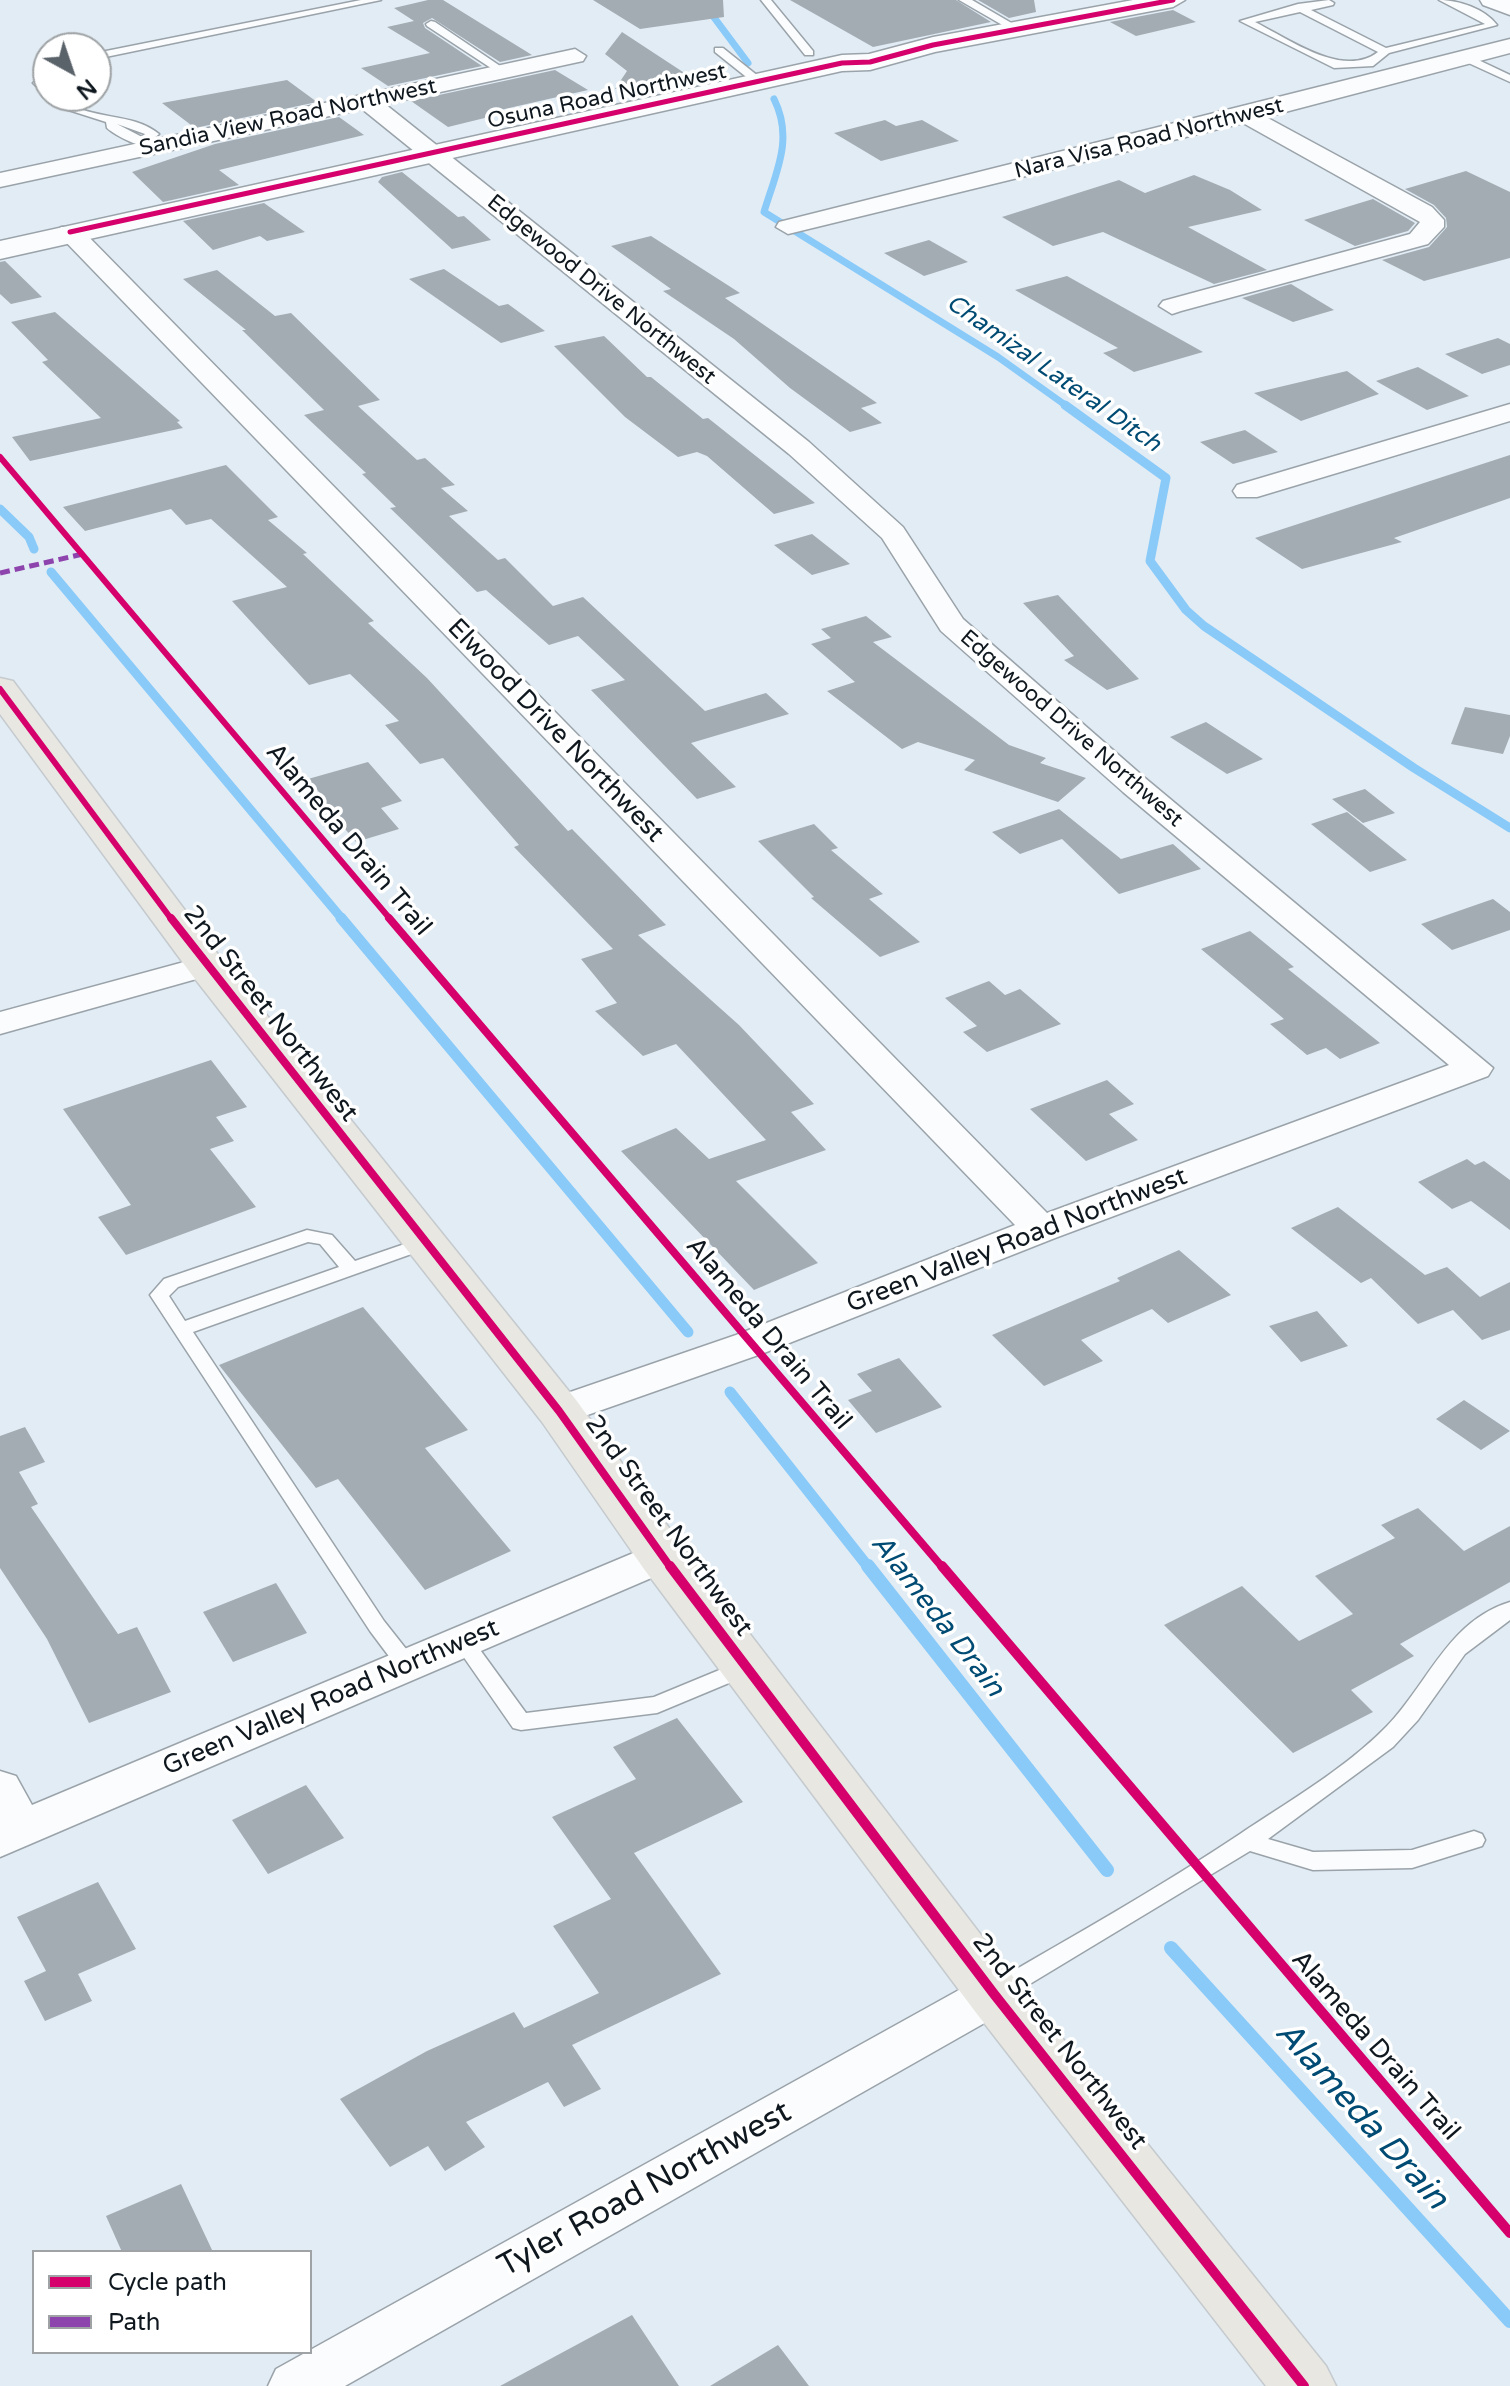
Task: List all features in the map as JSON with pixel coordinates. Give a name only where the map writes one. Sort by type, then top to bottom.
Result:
[{"type":"main road","points":[[1492,0],[1501,16]]},
{"type":"main road","name":"Osuna Road Northwest","points":[[0,250],[842,63],[870,62],[933,45],[1162,1]]},
{"type":"main road","name":"Osuna Road Northwest","points":[[0,232],[70,232]]},
{"type":"main road","name":"2nd Street Northwest","points":[[0,689],[206,966],[559,1411],[662,1556],[994,1994],[1304,2386]]},
{"type":"street","name":"Nara Visa Road Northwest","points":[[788,227],[1246,115],[1510,46]]},
{"type":"street","name":"Sandia View Road Northwest","points":[[0,180],[147,138],[367,101],[575,56]]},
{"type":"street","name":"Edgewood Drive Northwest","points":[[367,101],[681,357],[799,448],[893,533],[952,625],[1134,785],[1475,1068]]},
{"type":"street","points":[[1172,306],[1419,239],[1432,227],[1432,220],[1423,212],[1246,115]]},
{"type":"street","name":"Elwood Drive Northwest","points":[[70,232],[1041,1229]]},
{"type":"street","points":[[1247,491],[1510,412]]},
{"type":"street","points":[[0,1023],[206,966]]},
{"type":"street","name":"Green Valley Road Northwest","points":[[559,1411],[750,1344],[1041,1229],[1475,1068]]},
{"type":"street","name":"Green Valley Road Northwest","points":[[11,1834],[662,1556]]},
{"type":"street","points":[[0,1789],[11,1834]]},
{"type":"street","name":"Tyler Road Northwest","points":[[295,2386],[994,1994]]},
{"type":"lane","points":[[112,53],[376,0]]},
{"type":"lane","points":[[766,0],[809,53]]},
{"type":"lane","points":[[964,0],[1015,28]]},
{"type":"lane","points":[[1285,0],[1385,51]]},
{"type":"lane","points":[[1444,0],[1486,18],[1501,16]]},
{"type":"lane","points":[[1329,3],[1245,21],[1334,65],[1369,64],[1395,76]]},
{"type":"lane","points":[[1369,64],[1385,51],[1501,16]]},
{"type":"lane","points":[[431,24],[504,72]]},
{"type":"lane","points":[[719,50],[759,82]]},
{"type":"lane","points":[[1466,58],[1509,77]]},
{"type":"lane","points":[[73,112],[111,121],[134,122],[147,138]]},
{"type":"lane","points":[[111,121],[112,128],[131,140],[147,138]]},
{"type":"lane","points":[[351,1269],[326,1239],[307,1236],[171,1283],[159,1295],[377,1626],[407,1665]]},
{"type":"lane","points":[[181,1329],[425,1243]]},
{"type":"lane","points":[[994,1994],[1200,1873],[1391,1736],[1420,1703],[1446,1661],[1471,1637],[1510,1610]]},
{"type":"lane","points":[[463,1641],[521,1722],[657,1705],[746,1667]]},
{"type":"lane","points":[[1246,1841],[1313,1861],[1412,1859],[1474,1840]]},
{"type":"building","points":[[428,0],[443,0],[532,55],[500,62],[432,18],[423,23],[425,28],[482,66],[388,86],[361,68],[430,53],[387,27],[414,21],[394,8]]},
{"type":"building","points":[[593,0],[723,0],[724,17],[640,29]]},
{"type":"building","points":[[790,0],[956,0],[991,22],[873,47]]},
{"type":"building","points":[[978,0],[1034,0],[1036,12],[1009,18]]},
{"type":"building","points":[[1173,10],[1196,22],[1136,36],[1110,22]]},
{"type":"building","points":[[622,32],[686,74],[615,89],[627,71],[605,54]]},
{"type":"building","points":[[555,70],[588,90],[496,111],[501,114],[448,127],[411,101]]},
{"type":"building","points":[[287,80],[317,102],[195,128],[162,103]]},
{"type":"building","points":[[339,117],[364,135],[219,170],[239,185],[163,202],[132,172],[215,144]]},
{"type":"building","points":[[885,120],[896,126],[922,120],[959,141],[881,161],[834,133]]},
{"type":"building","points":[[1466,171],[1510,192],[1510,258],[1424,281],[1382,260],[1429,247],[1447,227],[1446,218],[1434,205],[1405,189]]},
{"type":"building","points":[[402,172],[458,217],[464,216],[491,240],[452,249],[378,182],[382,177]]},
{"type":"building","points":[[1194,175],[1230,190],[1262,210],[1188,227],[1267,270],[1214,284],[1103,232],[1053,246],[1002,217],[1119,180],[1145,193]]},
{"type":"building","points":[[1373,199],[1415,223],[1408,231],[1355,246],[1304,220]]},
{"type":"building","points":[[264,203],[305,232],[267,241],[260,236],[213,250],[183,221]]},
{"type":"building","points":[[651,236],[740,293],[725,298],[877,403],[861,408],[882,423],[850,432],[790,388],[734,339],[663,291],[671,289],[611,246]]},
{"type":"building","points":[[929,240],[968,262],[924,276],[884,253]]},
{"type":"building","points":[[5,261],[42,297],[11,304],[0,294],[0,262]]},
{"type":"building","points":[[444,269],[499,306],[508,304],[545,331],[501,343],[409,279]]},
{"type":"building","points":[[217,270],[275,316],[291,313],[380,400],[358,406],[417,460],[425,458],[455,485],[441,488],[468,511],[449,516],[498,560],[505,558],[553,606],[583,597],[705,711],[766,693],[789,714],[691,743],[736,787],[697,799],[591,690],[625,680],[578,636],[549,645],[486,590],[477,592],[390,508],[396,507],[362,474],[366,473],[304,415],[324,410],[242,330],[246,330],[183,279]]},
{"type":"building","points":[[1067,276],[1203,352],[1134,372],[1103,353],[1118,348],[1015,290]]},
{"type":"building","points":[[1291,284],[1334,310],[1293,322],[1242,298]]},
{"type":"building","points":[[55,312],[180,421],[177,422],[183,428],[30,461],[12,437],[101,418],[42,362],[48,360],[11,322]]},
{"type":"building","points":[[604,336],[647,377],[703,419],[708,418],[815,503],[774,514],[707,456],[697,452],[678,457],[625,417],[554,346]]},
{"type":"building","points":[[1498,338],[1510,344],[1510,365],[1482,374],[1445,354]]},
{"type":"building","points":[[1418,367],[1469,396],[1427,410],[1376,381]]},
{"type":"building","points":[[1347,371],[1379,394],[1301,421],[1254,393]]},
{"type":"building","points":[[1245,430],[1278,452],[1233,464],[1200,442]]},
{"type":"building","points":[[1510,455],[1510,498],[1394,538],[1402,542],[1302,569],[1255,538]]},
{"type":"building","points":[[226,465],[278,517],[268,520],[307,553],[303,554],[374,621],[368,623],[427,678],[568,831],[572,829],[666,925],[638,935],[739,1025],[814,1104],[791,1112],[826,1150],[736,1181],[818,1263],[754,1290],[621,1151],[676,1128],[709,1159],[766,1140],[676,1044],[643,1056],[595,1011],[617,1003],[581,959],[613,949],[514,847],[519,845],[443,758],[420,764],[385,725],[399,721],[350,674],[309,685],[232,601],[287,587],[211,519],[186,525],[171,509],[85,531],[63,507]]},
{"type":"building","points":[[812,534],[850,564],[812,575],[774,545]]},
{"type":"building","points":[[1058,595],[1139,679],[1107,690],[1064,660],[1074,656],[1023,603]]},
{"type":"building","points":[[866,616],[892,637],[873,642],[1009,745],[1046,758],[1040,763],[1086,778],[1058,802],[964,770],[975,760],[918,742],[902,749],[827,691],[855,682],[811,644],[831,638],[821,629]]},
{"type":"building","points":[[1465,707],[1510,715],[1510,736],[1503,754],[1451,744]]},
{"type":"building","points":[[1206,722],[1263,759],[1227,774],[1170,737]]},
{"type":"building","points":[[368,762],[402,801],[381,808],[399,829],[356,842],[320,799],[324,798],[308,779]]},
{"type":"building","points":[[1365,789],[1395,813],[1363,823],[1332,799]]},
{"type":"building","points":[[1059,809],[1121,859],[1173,844],[1201,869],[1119,894],[1062,839],[1020,854],[992,832]]},
{"type":"building","points":[[1347,812],[1407,860],[1370,872],[1311,824]]},
{"type":"building","points":[[814,824],[838,848],[831,850],[883,894],[869,899],[920,942],[880,957],[811,898],[814,897],[758,841]]},
{"type":"building","points":[[1493,899],[1510,912],[1510,930],[1452,950],[1421,924]]},
{"type":"building","points":[[1250,931],[1294,967],[1288,969],[1380,1043],[1340,1059],[1326,1048],[1307,1055],[1270,1024],[1284,1019],[1201,949]]},
{"type":"building","points":[[989,981],[1005,995],[1020,989],[1061,1024],[987,1052],[963,1032],[977,1026],[945,998]]},
{"type":"building","points":[[211,1060],[247,1107],[216,1117],[234,1141],[210,1149],[256,1207],[126,1255],[98,1217],[131,1205],[63,1109]]},
{"type":"building","points":[[1107,1080],[1134,1104],[1109,1114],[1138,1140],[1086,1161],[1030,1109]]},
{"type":"building","points":[[1467,1159],[1475,1165],[1484,1161],[1510,1180],[1510,1230],[1471,1201],[1452,1209],[1418,1182]]},
{"type":"building","points":[[1338,1207],[1425,1275],[1447,1267],[1480,1297],[1510,1282],[1510,1330],[1482,1340],[1453,1310],[1418,1324],[1371,1278],[1361,1283],[1291,1228]]},
{"type":"building","points":[[1179,1250],[1231,1295],[1168,1323],[1152,1309],[1081,1340],[1103,1361],[1044,1386],[992,1335],[1120,1281],[1117,1278]]},
{"type":"building","points":[[363,1307],[468,1430],[425,1448],[511,1551],[425,1590],[338,1479],[316,1488],[219,1365]]},
{"type":"building","points":[[1317,1311],[1348,1346],[1301,1362],[1269,1326]]},
{"type":"building","points":[[899,1358],[942,1407],[876,1433],[848,1400],[872,1391],[857,1374]]},
{"type":"building","points":[[1464,1400],[1510,1431],[1481,1450],[1436,1419]]},
{"type":"building","points":[[25,1427],[45,1462],[19,1472],[38,1504],[31,1507],[118,1634],[137,1627],[171,1692],[89,1723],[47,1639],[0,1568],[0,1436]]},
{"type":"building","points":[[1418,1508],[1464,1551],[1510,1526],[1510,1582],[1400,1644],[1414,1656],[1351,1690],[1373,1712],[1293,1753],[1164,1625],[1242,1586],[1299,1641],[1353,1614],[1315,1576],[1395,1538],[1381,1525]]},
{"type":"building","points":[[276,1583],[307,1633],[233,1662],[203,1612]]},
{"type":"building","points":[[677,1718],[743,1802],[634,1853],[721,1974],[572,2045],[601,2089],[564,2107],[548,2082],[466,2122],[485,2147],[445,2171],[428,2146],[390,2167],[340,2099],[427,2051],[514,2012],[524,2028],[599,1993],[553,1926],[611,1899],[552,1817],[636,1779],[613,1747]]},
{"type":"building","points":[[306,1785],[344,1838],[268,1874],[232,1820]]},
{"type":"building","points":[[98,1882],[136,1949],[78,1974],[92,2001],[45,2021],[24,1981],[46,1971],[17,1917]]},
{"type":"building","points":[[181,2184],[212,2250],[121,2250],[106,2216]]},
{"type":"building","points":[[632,2315],[679,2386],[500,2386]]},
{"type":"building","points":[[778,2345],[809,2386],[710,2386]]},
{"type":"waterway","points":[[701,0],[748,63]]},
{"type":"waterway","name":"Chamizal Lateral Ditch","points":[[774,99],[783,128],[783,142],[764,212],[998,357],[1068,407]]},
{"type":"waterway","name":"Chamizal Lateral Ditch","points":[[1065,405],[1166,478],[1150,561],[1186,610],[1204,626],[1414,768],[1510,828]]},
{"type":"waterway","name":"Alameda Drain","points":[[0,509],[29,537],[34,549]]},
{"type":"waterway","name":"Alameda Drain","points":[[51,572],[343,920]]},
{"type":"waterway","name":"Alameda Drain","points":[[341,918],[688,1332]]},
{"type":"waterway","name":"Alameda Drain","points":[[730,1392],[869,1568]]},
{"type":"waterway","name":"Alameda Drain","points":[[868,1566],[1107,1870]]},
{"type":"waterway","name":"Alameda Drain","points":[[1171,1948],[1510,2321]]},
{"type":"marked path","points":[[0,573],[83,554]]},
{"type":"cycle path","points":[[70,232],[842,63],[870,62],[933,45],[1173,0]]},
{"type":"cycle path","name":"Alameda Drain Trail","points":[[0,457],[242,746],[1510,2233]]},
{"type":"cycle path","points":[[0,689],[206,966],[559,1411],[662,1556],[994,1994],[1304,2386]]}]
